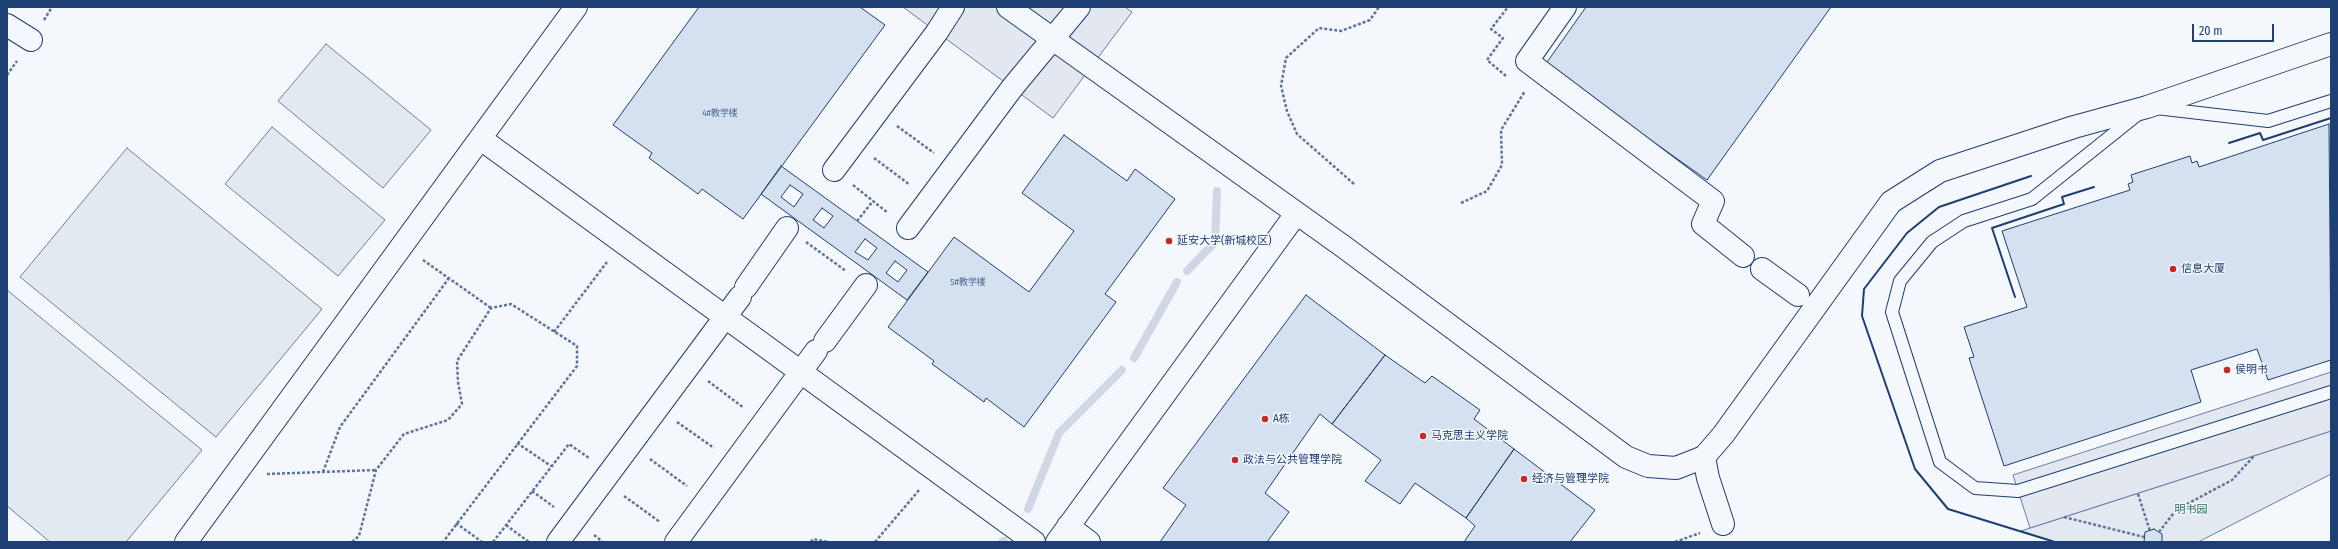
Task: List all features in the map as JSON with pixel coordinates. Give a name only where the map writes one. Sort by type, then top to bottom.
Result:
[{"type":"street","points":[[186,542],[576,7]]},
{"type":"street","points":[[834,170],[878,112],[953,7]]},
{"type":"street","points":[[1008,7],[1344,247],[1626,457],[1648,466],[1676,468],[1704,457],[1891,202],[1940,171],[2074,127],[2147,106],[2331,44]]},
{"type":"street","points":[[908,228],[1012,88],[1079,7]]},
{"type":"street","points":[[1565,7],[1527,61],[1713,201],[1703,224],[1743,256]]},
{"type":"street","points":[[7,25],[31,40]]},
{"type":"street","points":[[481,139],[1034,542]]},
{"type":"street","points":[[1089,542],[1063,534],[1296,214]]},
{"type":"street","points":[[558,542],[725,317],[787,228]]},
{"type":"street","points":[[1762,269],[1798,295]]},
{"type":"street","points":[[678,539],[800,372],[866,285]]},
{"type":"street","points":[[1704,457],[1708,478],[1723,524]]},
{"type":"lane","points":[[2331,101],[2268,121],[2147,106],[2032,199],[1964,221],[1932,242],[1900,281],[1892,312],[1940,462],[1975,488],[2018,491],[2331,392]]},
{"type":"path","points":[[1354,184],[1297,134],[1287,111],[1281,86],[1286,58],[1319,28],[1341,31],[1370,20],[1379,7]]},
{"type":"path","points":[[1461,204],[1488,191],[1502,166],[1501,130],[1528,88]]},
{"type":"path","points":[[878,112],[952,167]]},
{"type":"path","points":[[854,143],[929,199]]},
{"type":"path","points":[[834,170],[908,228]]},
{"type":"path","points":[[857,221],[873,201]]},
{"type":"path","points":[[787,228],[866,285]]},
{"type":"path","points":[[554,332],[622,242]]},
{"type":"path","points":[[421,258],[491,308]]},
{"type":"path","points":[[323,472],[340,427],[449,278]]},
{"type":"path","points":[[352,542],[359,536],[376,470],[404,434],[448,420],[462,404],[458,382],[457,362],[491,308],[511,304],[577,346],[577,366],[443,542]]},
{"type":"path","points":[[688,367],[764,422]]},
{"type":"path","points":[[658,407],[734,463]]},
{"type":"path","points":[[518,443],[551,466]]},
{"type":"path","points":[[493,542],[569,444],[600,466],[603,481],[678,539]]},
{"type":"path","points":[[630,445],[707,500]]},
{"type":"path","points":[[2159,532],[2176,510],[2232,480],[2254,456]]},
{"type":"path","points":[[261,474],[376,470]]},
{"type":"path","points":[[875,542],[936,470]]},
{"type":"path","points":[[2138,494],[2150,531]]},
{"type":"path","points":[[2064,518],[2144,537]]},
{"type":"path","points":[[456,523],[482,542]]},
{"type":"path","points":[[506,525],[529,542]]},
{"type":"path","points":[[811,542],[813,539],[828,542]]},
{"type":"green space","points":[[326,44],[431,130],[383,188],[278,101]]},
{"type":"green space","points":[[272,127],[385,220],[338,276],[225,184]]},
{"type":"green space","points":[[127,148],[322,309],[216,437],[20,277]]},
{"type":"green space","points":[[7,290],[202,450],[126,542],[50,542],[7,506]]},
{"type":"green space","name":"明书园","points":[[2331,431],[2331,474],[2198,542],[2055,542],[2021,531]]},
{"type":"shaded area","points":[[903,7],[1125,7],[1132,12],[1053,118]]},
{"type":"shaded area","points":[[2331,372],[2331,431],[2030,528],[2013,475]]},
{"type":"building","points":[[699,7],[860,7],[885,25],[743,219],[702,189],[698,194],[649,158],[652,153],[613,125]]},
{"type":"building","points":[[1586,7],[1831,7],[1707,180],[1545,65]]},
{"type":"building","name":"信息大厦","points":[[2329,124],[2331,360],[2268,380],[2257,349],[2191,370],[2201,402],[2004,466],[1969,358],[1974,357],[1964,327],[2027,307],[2002,231],[2130,190],[2128,184],[2133,182],[2131,175],[2190,156],[2192,163],[2197,161],[2199,167]]},
{"type":"building","points":[[1064,135],[1127,181],[1135,169],[1175,199],[1105,294],[1116,302],[1024,427],[986,398],[984,402],[932,364],[934,361],[888,327],[954,237],[1029,292],[1074,231],[1022,193]]},
{"type":"building","points":[[781,166],[928,272],[907,300],[761,194]],"holes":[[[790,185],[803,194],[794,207],[781,197]],[[822,208],[833,216],[824,228],[813,220]],[[865,239],[877,248],[868,260],[855,252]],[[895,261],[907,270],[898,282],[886,273]]]},
{"type":"building","name":"A栋","points":[[1306,295],[1385,355],[1332,424],[1320,414],[1265,493],[1289,512],[1267,542],[1160,542],[1186,505],[1163,488]]},
{"type":"building","name":"马克思主义学院","points":[[1385,355],[1425,383],[1432,376],[1480,410],[1474,419],[1514,449],[1466,518],[1415,483],[1400,504],[1365,481],[1381,460],[1332,424]]},
{"type":"building","name":"经济与管理学院","points":[[1514,449],[1595,510],[1570,542],[1464,542],[1475,526],[1466,518]]},
{"type":"building","points":[[2154,529],[2162,534],[2162,542],[2144,542],[2145,532]]},
{"type":"waterway","points":[[1187,271],[1215,242],[1217,191]]},
{"type":"waterway","points":[[1134,358],[1177,282]]},
{"type":"waterway","points":[[1028,509],[1059,433],[1122,370]]},
{"type":"wall","points":[[2229,143],[2260,133],[2263,140],[2331,118]]},
{"type":"wall","points":[[2031,176],[1939,207],[1907,233],[1864,289],[1862,316],[1915,469],[1948,509],[2055,542]]},
{"type":"wall","points":[[2015,297],[1992,228],[2064,204],[2062,197],[2094,187]]},
{"type":"place","name":"延安大学(新城校区)","points":[[1169,241]]},
{"type":"place","name":"信息大厦","points":[[2173,269]]},
{"type":"place","name":"侯明书","points":[[2227,370]]},
{"type":"place","name":"A栋","points":[[1265,419]]},
{"type":"place","name":"马克思主义学院","points":[[1423,436]]},
{"type":"place","name":"政法与公共管理学院","points":[[1235,460]]},
{"type":"place","name":"经济与管理学院","points":[[1524,479]]}]
